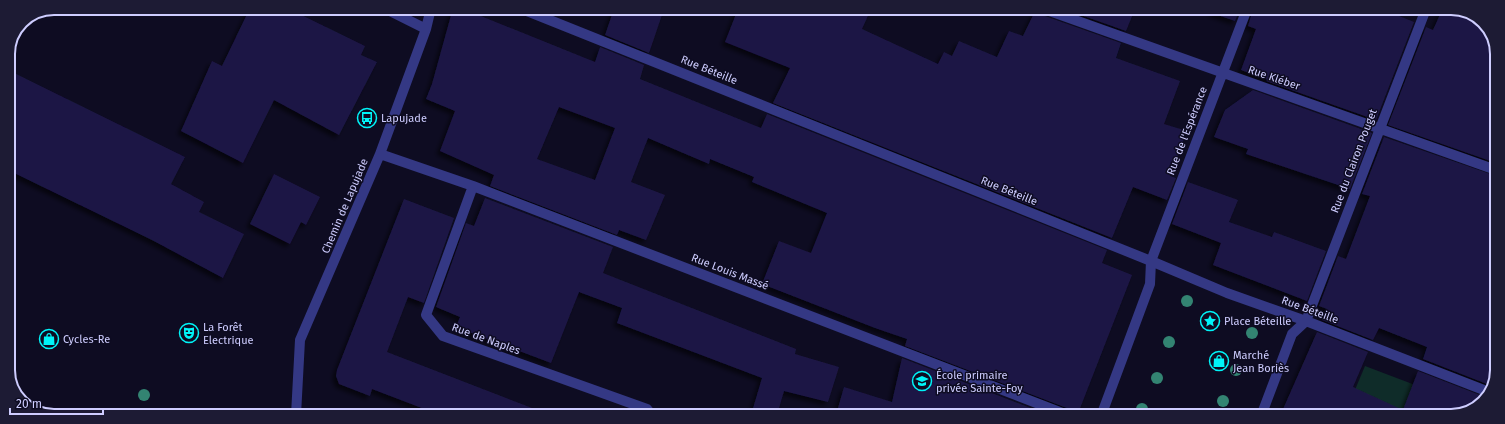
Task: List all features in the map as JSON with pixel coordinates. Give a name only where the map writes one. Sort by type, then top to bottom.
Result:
[{"type":"street","points":[[398,15],[426,29]]},
{"type":"street","name":"Chemin de Lapujade","points":[[296,409],[300,340],[380,154],[426,29],[429,15]]},
{"type":"street","name":"Rue Béteille","points":[[539,15],[1227,293],[1306,321],[1484,390]]},
{"type":"street","name":"Rue Kléber","points":[[1061,15],[1379,127],[1490,168]]},
{"type":"street","name":"Rue de l'Espérance","points":[[1150,261],[1244,15]]},
{"type":"street","name":"Rue du Clairon Pouget","points":[[1306,321],[1379,127],[1424,15]]},
{"type":"street","name":"Rue Louis Massé","points":[[380,154],[473,186],[1052,409]]},
{"type":"street","name":"Rue de Naples","points":[[473,186],[426,315],[443,336],[647,409]]},
{"type":"street","points":[[1104,409],[1150,284],[1150,261]]},
{"type":"street","points":[[1264,409],[1292,334],[1306,321]]},
{"type":"green space","points":[[1365,366],[1423,388],[1413,409],[1347,409]]},
{"type":"building","points":[[247,15],[301,15],[365,46],[361,55],[377,62],[339,135],[274,100],[243,163],[181,131],[212,61],[222,66]]},
{"type":"building","points":[[451,15],[478,15],[595,62],[600,47],[644,65],[640,79],[761,128],[767,114],[1107,250],[1102,263],[1132,275],[1080,409],[1069,409],[905,346],[907,339],[762,284],[779,241],[811,253],[827,213],[752,182],[754,177],[710,159],[709,164],[648,138],[631,182],[665,195],[646,240],[619,230],[617,235],[490,186],[494,175],[440,151],[455,111],[426,99],[432,84]],"holes":[[[559,107],[615,128],[595,180],[537,159]]]},
{"type":"building","points":[[612,15],[662,15],[649,53],[605,35]]},
{"type":"building","points":[[736,15],[868,15],[862,29],[938,64],[944,52],[952,56],[959,41],[997,57],[1009,31],[1023,36],[1033,15],[1042,15],[1121,43],[1116,58],[1180,81],[1164,124],[1187,131],[1170,176],[1176,178],[1167,200],[1133,187],[1112,238],[773,103],[790,68],[725,42]]},
{"type":"building","points":[[1081,15],[1133,15],[1126,31]]},
{"type":"building","points":[[1218,15],[1238,15],[1235,21]]},
{"type":"building","points":[[1251,15],[1397,15],[1414,22],[1376,120],[1266,81],[1268,80],[1241,70],[1256,29],[1248,26]]},
{"type":"building","points":[[1440,15],[1456,15],[1466,18],[1472,22],[1482,30],[1486,37],[1490,52],[1490,161],[1388,125],[1426,27],[1433,30]]},
{"type":"building","points":[[15,73],[185,157],[171,184],[204,202],[199,212],[244,234],[223,278],[152,240],[15,173]]},
{"type":"building","points":[[1253,90],[1372,133],[1350,189],[1246,154],[1248,149],[1214,137],[1225,110]]},
{"type":"building","points":[[1384,137],[1490,174],[1490,375],[1487,384],[1423,359],[1427,347],[1379,328],[1373,340],[1322,320],[1327,309],[1319,306],[1338,256],[1346,259],[1370,196],[1362,194]]},
{"type":"building","points":[[274,174],[320,197],[306,225],[301,222],[290,244],[250,224]]},
{"type":"building","points":[[1188,182],[1238,200],[1229,222],[1272,237],[1274,232],[1326,251],[1307,301],[1213,265],[1221,243],[1172,224]]},
{"type":"building","points":[[485,198],[613,247],[603,273],[796,349],[795,354],[839,367],[828,402],[784,391],[779,409],[753,409],[762,378],[617,323],[622,308],[579,292],[551,363],[456,327],[460,317],[436,307],[466,223],[474,226]]},
{"type":"building","points":[[404,199],[454,218],[424,303],[408,297],[387,352],[535,409],[424,409],[372,389],[370,396],[339,384],[336,376],[337,370]]},
{"type":"building","points":[[1317,332],[1368,352],[1353,387],[1401,409],[1283,409]]},
{"type":"building","name":"École primaire privée Sainte-Foy","points":[[902,358],[1033,409],[838,409],[844,387],[892,402]]},
{"type":"building","points":[[1418,371],[1480,395],[1470,404],[1458,408],[1403,409]]},
{"type":"place","name":"Lapujade","points":[[367,118]]},
{"type":"place","name":"Place Béteille","points":[[1210,321]]},
{"type":"place","name":"La Forêt Electrique","points":[[189,333]]},
{"type":"place","name":"Cycles-Re","points":[[49,339]]},
{"type":"place","name":"Marché Jean Boriès","points":[[1219,361]]},
{"type":"place","name":"École primaire privée Sainte-Foy","points":[[922,381]]}]
